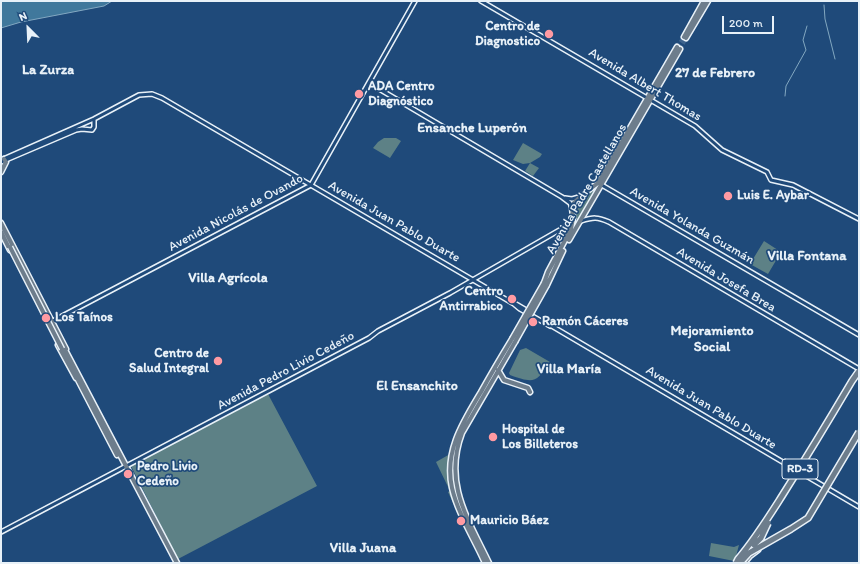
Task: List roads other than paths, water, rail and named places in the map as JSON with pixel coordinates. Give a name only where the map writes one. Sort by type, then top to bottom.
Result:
[{"type":"highway","name":"RD-3","points":[[738,562],[804,462],[859,371]]},
{"type":"highway","name":"RD-3","points":[[738,562],[749,553],[808,518],[859,432]]},
{"type":"highway","points":[[754,545],[764,533],[772,512]]},
{"type":"highway","points":[[738,562],[741,552],[763,521]]},
{"type":"main road","name":"Avenida Nicolás de Ovando","points":[[50,322],[311,185],[415,1]]},
{"type":"main road","name":"Avenida Albert Thomas","points":[[481,1],[699,128],[722,150],[767,172],[770,180],[793,185],[859,219]]},
{"type":"main road","points":[[704,1],[685,37],[708,1]]},
{"type":"main road","name":"Avenida Padre Castellanos","points":[[545,284],[548,272],[574,228],[581,221],[600,184],[679,48]]},
{"type":"main road","points":[[369,83],[562,197],[570,203],[572,210]]},
{"type":"main road","name":"Avenida Juan Pablo Duarte","points":[[3,160],[94,119],[139,95],[152,94],[162,98],[536,316],[859,507]]},
{"type":"main road","name":"Avenida Juan Pablo Duarte","points":[[3,160],[76,130],[92,130],[94,127],[94,119]]},
{"type":"main road","points":[[1,172],[6,163],[3,160]]},
{"type":"main road","name":"Avenida Padre Castellanos","points":[[513,340],[558,261],[574,228],[572,210],[574,203],[583,194],[600,184]]},
{"type":"main road","name":"Avenida Yolanda Guzmán","points":[[600,184],[859,335]]},
{"type":"main road","points":[[562,197],[572,199],[591,192],[594,197]]},
{"type":"main road","name":"Avenida Josefa Brea","points":[[581,221],[594,217],[609,222],[859,371]]},
{"type":"main road","points":[[573,218],[577,222],[581,221]]},
{"type":"main road","name":"Avenida Pedro Livio Cedeño","points":[[1,532],[369,338],[378,330],[473,280],[552,235],[570,224],[573,218]]},
{"type":"main road","points":[[1,224],[50,322],[72,372],[82,385]]},
{"type":"main road","points":[[1,224],[11,247],[63,349],[176,563]]},
{"type":"main road","points":[[552,235],[574,228]]},
{"type":"main road","points":[[1,231],[50,322]]},
{"type":"main road","points":[[1,231],[11,247]]},
{"type":"main road","points":[[563,232],[567,232],[568,238]]},
{"type":"main road","points":[[485,563],[457,491],[455,462],[458,443],[462,433],[498,370],[513,340]]},
{"type":"main road","points":[[480,548],[463,516],[453,489],[450,471],[452,453],[455,440],[462,424],[513,340]]},
{"type":"main road","points":[[498,370],[504,380],[528,388],[530,392]]},
{"type":"main road","name":"RD-3","points":[[738,562],[740,555],[750,548],[758,538],[859,371]]},
{"type":"main road","name":"RD-3","points":[[744,563],[750,556],[768,543],[809,518],[859,432]]},
{"type":"main road","points":[[483,555],[489,563]]},
{"type":"water","points":[[1,1],[112,1],[104,6],[21,22],[1,28]]},
{"type":"waterway","points":[[824,5],[825,19],[835,59]]},
{"type":"waterway","points":[[785,96],[786,86],[806,50],[803,40],[807,26]]},
{"type":"tunnel","points":[[677,47],[684,37]]},
{"type":"tunnel","points":[[680,49],[686,38]]},
{"type":"place","name":"Centro de Diagnostico","points":[[549,34]]},
{"type":"place","name":"ADA Centro Diagnóstico","points":[[359,94]]},
{"type":"place","name":"Luis E. Aybar","points":[[728,196]]},
{"type":"place","name":"Centro Antirrabico","points":[[512,299]]},
{"type":"place","name":"Los Taínos","points":[[46,318]]},
{"type":"place","name":"Ramón Cáceres","points":[[533,322]]},
{"type":"place","name":"Centro de Salud Integral","points":[[218,361]]},
{"type":"place","name":"Hospital de Los Billeteros","points":[[493,437]]},
{"type":"place","name":"Pedro Livio Cedeño","points":[[128,474]]},
{"type":"place","name":"Mauricio Báez","points":[[461,521]]},
{"type":"district","name":"La Zurza","points":[[48,70]]},
{"type":"district","name":"27 de Febrero","points":[[715,73]]},
{"type":"district","name":"Ensanche Luperón","points":[[472,128]]},
{"type":"district","name":"Villa Fontana","points":[[807,256]]},
{"type":"district","name":"Villa Agrícola","points":[[228,278]]},
{"type":"district","name":"Mejoramiento Social","points":[[712,340]]},
{"type":"district","name":"Villa María","points":[[569,369]]},
{"type":"district","name":"El Ensanchito","points":[[417,386]]},
{"type":"district","name":"Villa Juana","points":[[363,548]]}]
